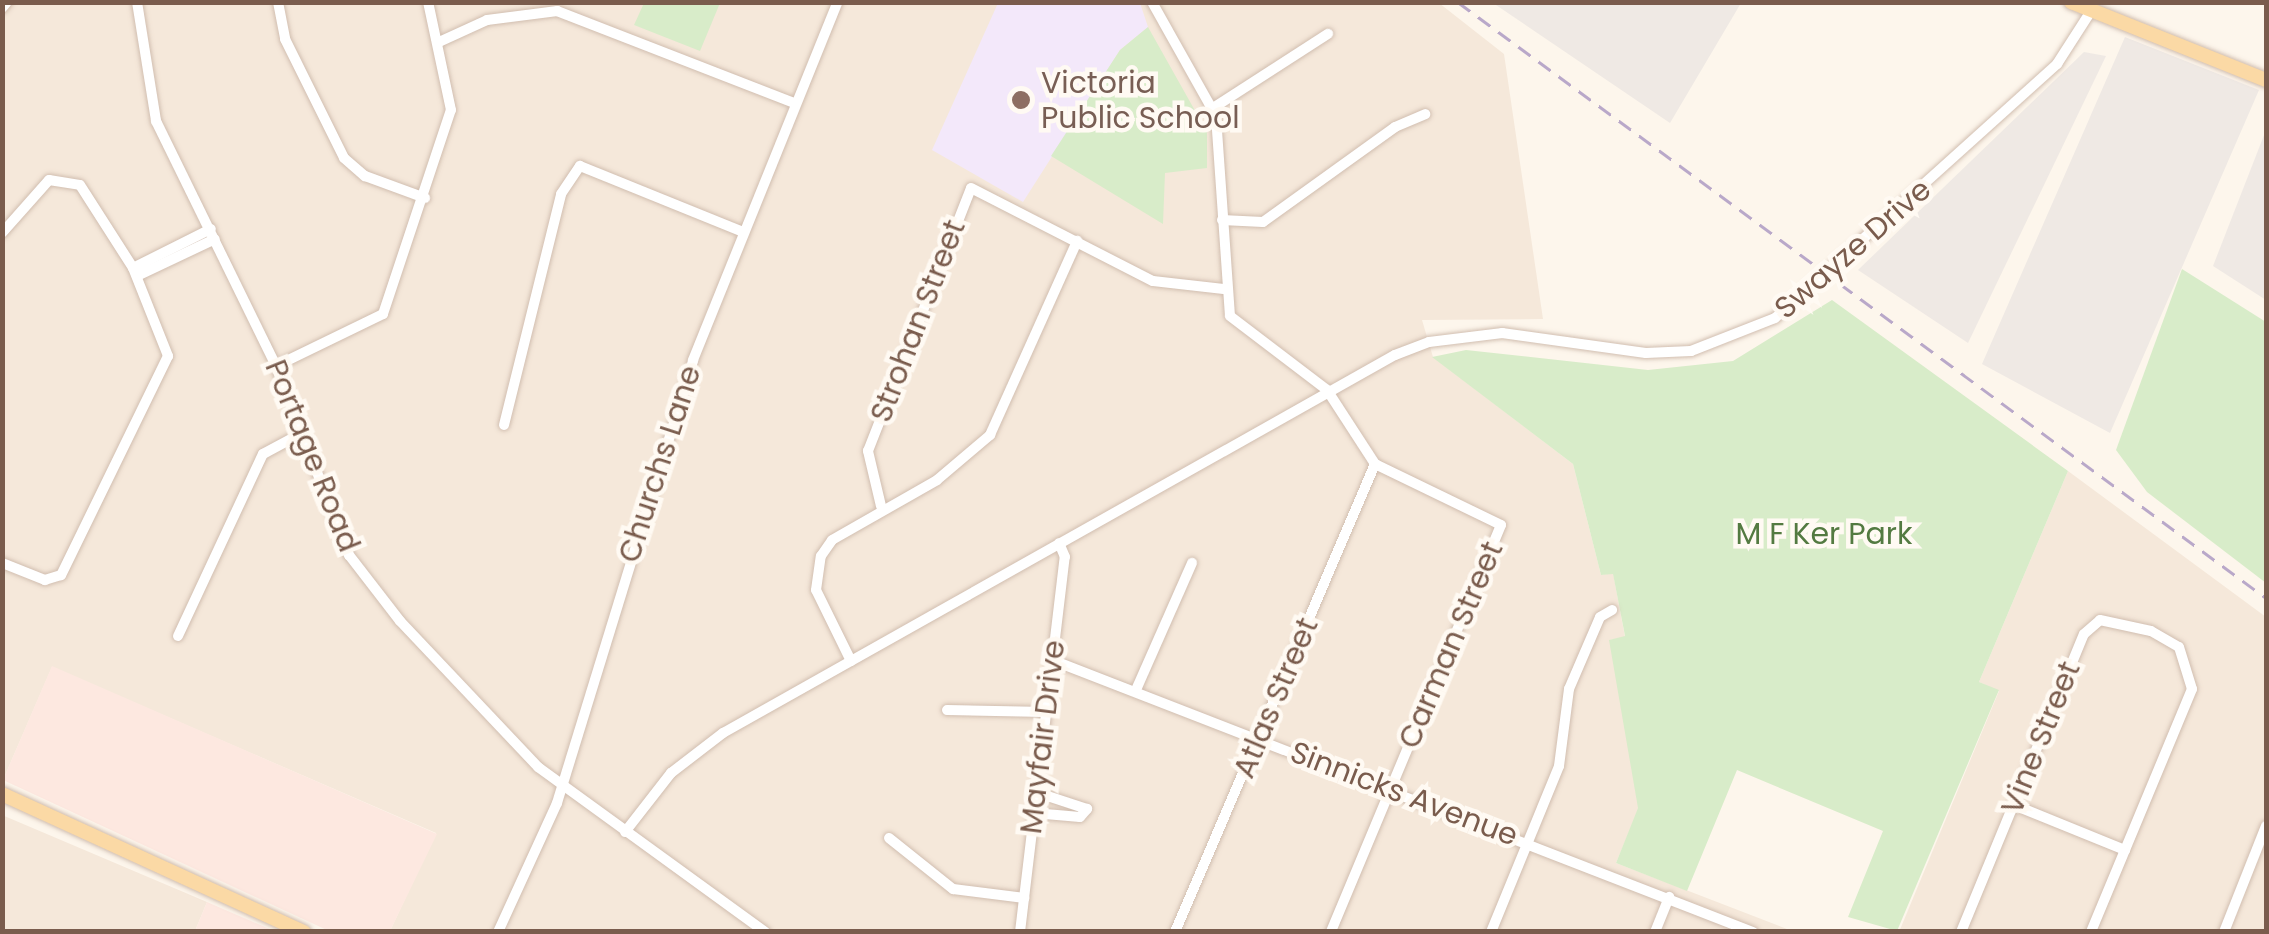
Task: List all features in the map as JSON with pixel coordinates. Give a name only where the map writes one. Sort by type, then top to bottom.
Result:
[{"type":"main road","points":[[2072,2],[2266,80]]},
{"type":"main road","points":[[2,794],[304,932]]},
{"type":"street","name":"Portage Road","points":[[136,2],[156,121],[276,366],[329,514],[376,593],[562,786],[765,932]]},
{"type":"street","points":[[278,2],[285,39],[344,158],[365,176],[425,198]]},
{"type":"street","points":[[276,366],[383,314],[425,198],[451,110],[428,2]]},
{"type":"street","name":"Churchs Lane","points":[[498,932],[562,786],[666,440],[741,231],[838,2]]},
{"type":"street","points":[[1156,4],[1212,108],[1224,289],[1238,326],[1327,390],[1375,464]]},
{"type":"street","points":[[438,42],[514,13],[574,8],[794,103]]},
{"type":"street","name":"Swayze Drive","points":[[625,832],[671,772],[723,733],[1327,390],[1429,342],[1514,334],[1646,353],[1691,351],[1745,335],[1798,303],[1902,211],[2057,64],[2091,11]]},
{"type":"street","points":[[1212,108],[1328,34]]},
{"type":"street","points":[[1222,220],[1263,222],[1395,127],[1426,114]]},
{"type":"street","points":[[504,425],[561,194],[580,166],[741,231]]},
{"type":"street","points":[[2,234],[34,190],[62,176],[80,185],[105,216],[135,272],[164,338],[166,368],[100,506],[61,575],[45,580],[2,563]]},
{"type":"street","name":"Strohan Street","points":[[881,506],[868,450],[967,194],[982,188],[1077,241]]},
{"type":"street","points":[[135,272],[213,234]]},
{"type":"street","points":[[851,661],[815,575],[832,540],[881,506],[937,480],[990,435],[1077,241],[1164,284],[1224,289]]},
{"type":"street","points":[[178,636],[263,454],[300,434]]},
{"type":"street","name":"Carman Street","points":[[1331,932],[1501,525],[1375,464]]},
{"type":"street","name":"Atlas Street","points":[[1175,932],[1375,464]]},
{"type":"street","name":"Mayfair Drive","points":[[1020,929],[1064,557],[1059,543]]},
{"type":"street","points":[[1136,690],[1192,562]]},
{"type":"street","points":[[1491,932],[1559,766],[1569,689],[1600,618],[1612,610]]},
{"type":"street","name":"Vine Street","points":[[1961,932],[2084,634],[2100,620],[2116,620],[2171,642],[2192,689],[2126,850]]},
{"type":"street","name":"Sinnicks Avenue","points":[[1052,660],[1753,932]]},
{"type":"street","points":[[946,710],[1047,712]]},
{"type":"street","points":[[1034,814],[1080,817],[1088,809],[1038,793]]},
{"type":"street","points":[[2014,806],[2126,850],[2091,932]]},
{"type":"street","points":[[2224,932],[2266,826]]},
{"type":"street","points":[[889,838],[952,889],[1024,898]]},
{"type":"street","points":[[1655,932],[1670,897]]},
{"type":"street","points":[[1020,929],[1034,932]]},
{"type":"shaded area","points":[[3,3],[1439,3],[1504,54],[1543,319],[1422,320],[1433,357],[1573,464],[1601,575],[1613,573],[1625,637],[1610,640],[1639,808],[1616,863],[1792,931],[390,931],[436,833],[52,667],[3,780]]},
{"type":"shaded area","name":"Victoria Public School","points":[[998,3],[1140,3],[1148,27],[1120,50],[1023,202],[932,150]]},
{"type":"shaded area","points":[[1493,3],[1741,3],[1670,123]]},
{"type":"shaded area","points":[[2125,37],[2259,90],[2110,433],[1982,364]]},
{"type":"shaded area","points":[[2084,52],[2106,56],[1968,343],[1858,270]]},
{"type":"shaded area","points":[[2266,130],[2266,300],[2213,266]]},
{"type":"shaded area","points":[[2068,471],[2266,617],[2266,931],[1899,932],[1999,691],[1979,682]]},
{"type":"shaded area","points":[[52,666],[437,834],[390,931],[329,931],[3,780]]},
{"type":"shaded area","points":[[2,815],[207,902],[195,931],[3,931]]},
{"type":"shaded area","points":[[207,902],[274,931],[195,931]]},
{"type":"green space","points":[[644,2],[720,3],[700,51],[634,25]]},
{"type":"green space","points":[[1148,27],[1207,132],[1207,168],[1165,173],[1163,224],[1051,156],[1120,50]]},
{"type":"green space","points":[[2182,269],[2266,322],[2266,583],[2147,492],[2116,450]]},
{"type":"green space","name":"M F Ker Park","points":[[1832,300],[2068,471],[1979,682],[1999,690],[1897,931],[1848,917],[1883,831],[1737,770],[1687,891],[1616,863],[1638,808],[1609,640],[1625,636],[1613,574],[1601,575],[1573,464],[1432,357],[1466,350],[1648,370],[1733,361]]},
{"type":"railway","points":[[1458,2],[2266,598]]},
{"type":"place","name":"Victoria Public School","points":[[1021,100]]}]
